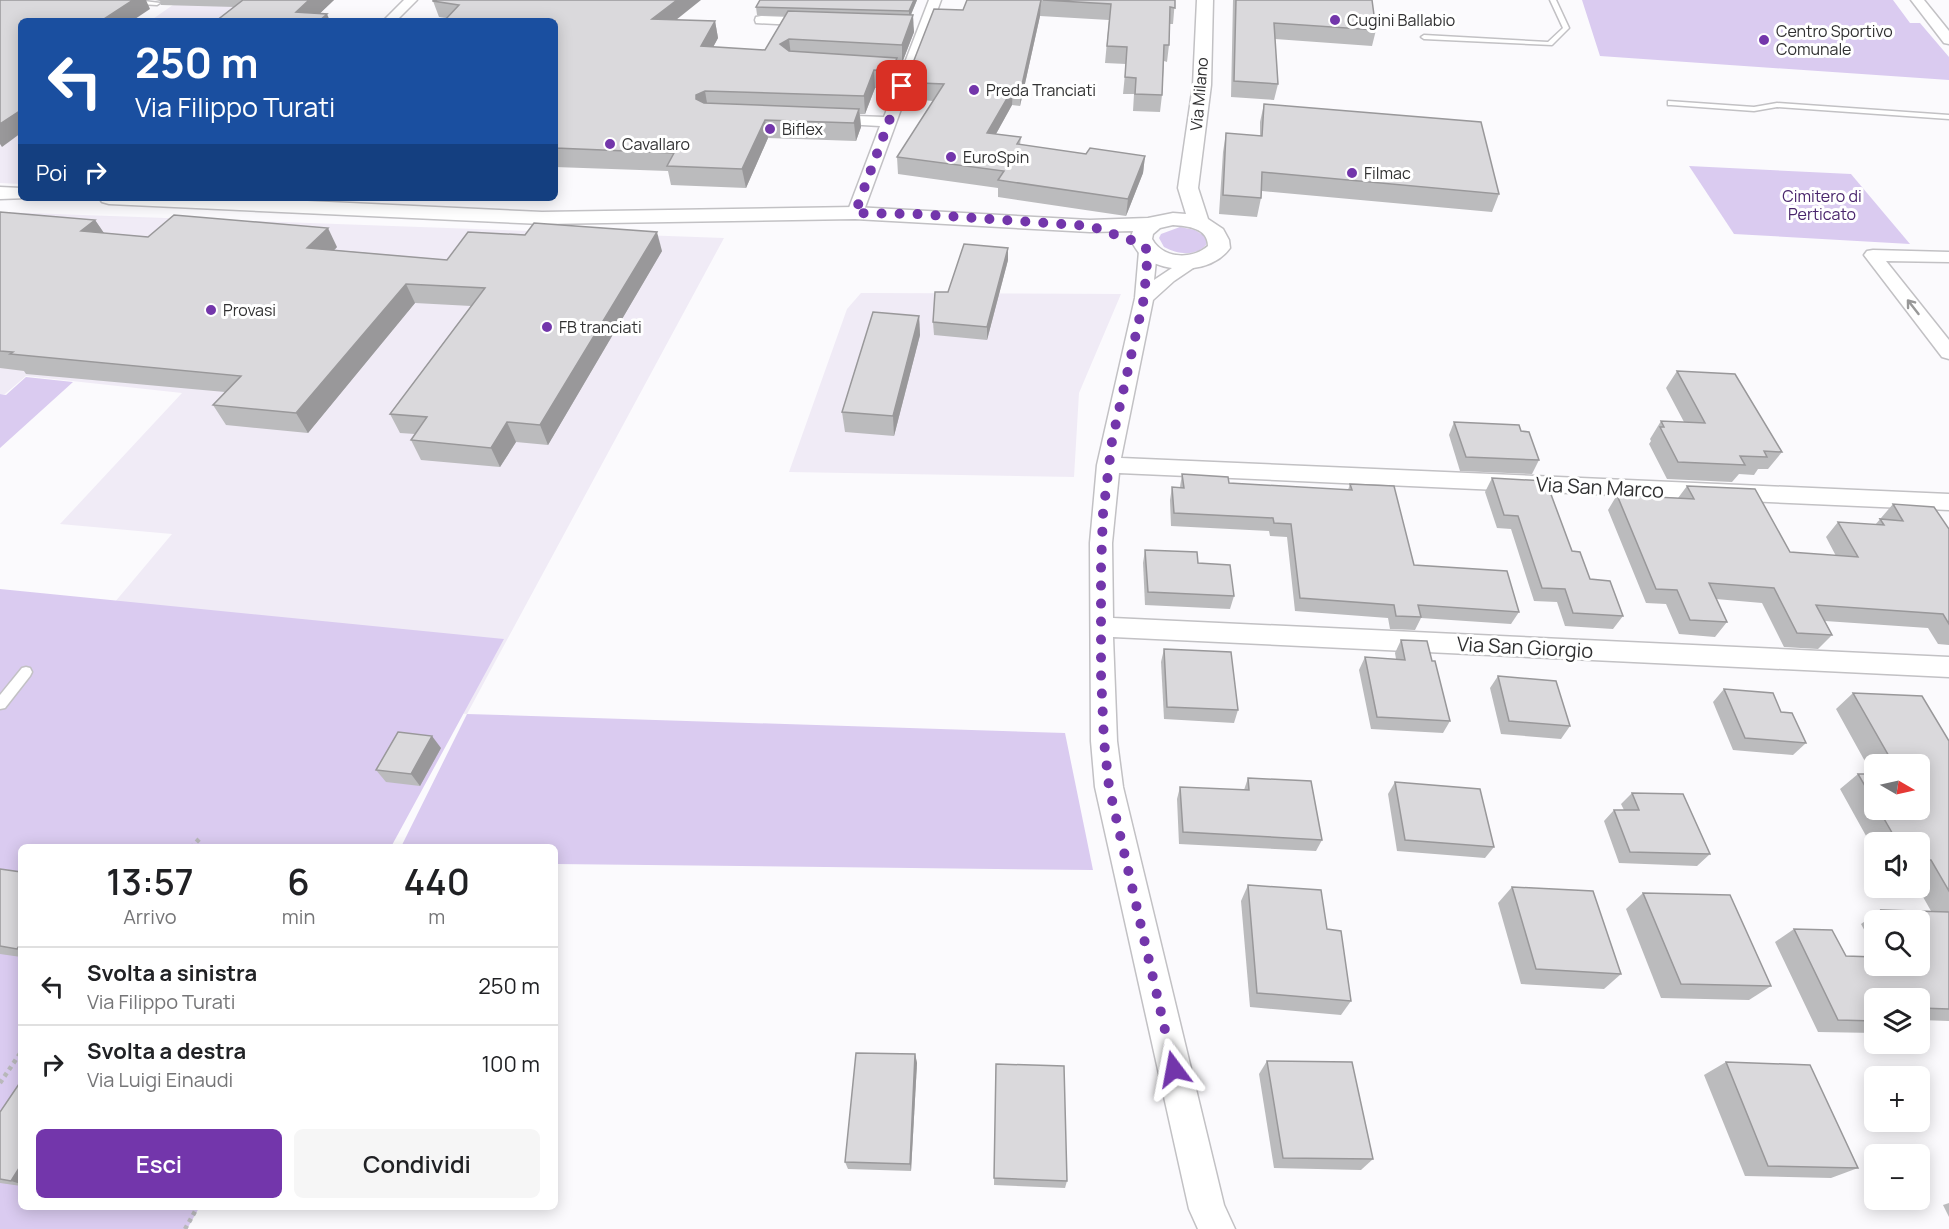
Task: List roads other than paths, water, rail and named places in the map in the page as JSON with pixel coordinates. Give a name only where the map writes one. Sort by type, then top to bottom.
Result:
[{"type":"street","points":[[392,18],[411,0]]},
{"type":"street","points":[[855,213],[889,122],[903,68],[919,26],[935,0]]},
{"type":"street","name":"Via Milano","points":[[1145,248],[1141,234],[1176,207],[1188,188],[1202,85],[1205,0]]},
{"type":"street","points":[[1917,0],[1949,40]]},
{"type":"street","points":[[1928,14],[1949,16]]},
{"type":"street","points":[[761,20],[831,23]]},
{"type":"street","points":[[810,119],[889,122]]},
{"type":"street","name":"Via Milano","points":[[1188,188],[1199,222]]},
{"type":"street","points":[[0,193],[18,194]]},
{"type":"street","points":[[200,201],[542,218],[855,213],[916,214],[1090,226],[1173,219],[1199,222],[1217,234],[1220,241],[1219,248],[1205,259],[1168,260],[1145,248],[1090,226]]},
{"type":"street","points":[[1145,248],[1144,298],[1116,419],[1108,465],[1101,543],[1104,741],[1109,787],[1210,1222]]},
{"type":"street","points":[[1949,257],[1873,255],[1949,353]]},
{"type":"street","points":[[1144,298],[1168,277],[1193,261]]},
{"type":"street","name":"Via San Marco","points":[[1108,465],[1949,502]]},
{"type":"street","name":"Via San Giorgio","points":[[1101,627],[1949,667]]},
{"type":"lane","points":[[101,0],[157,3]]},
{"type":"lane","points":[[1424,37],[1550,44],[1566,28],[1553,0]]},
{"type":"lane","points":[[1671,103],[1754,109],[1777,105],[1949,117]]},
{"type":"lane","points":[[0,704],[26,672]]},
{"type":"place","name":"Cugini Ballabio","points":[[1335,20]]},
{"type":"place","name":"Centro Sportivo Comunale","points":[[1764,40]]},
{"type":"place","name":"Preda Tranciati","points":[[974,90]]},
{"type":"place","name":"Biflex","points":[[770,129]]},
{"type":"place","name":"Cavallaro","points":[[610,144]]},
{"type":"place","name":"EuroSpin","points":[[951,157]]},
{"type":"place","name":"Filmac","points":[[1352,173]]},
{"type":"place","name":"Provasi","points":[[211,310]]},
{"type":"place","name":"FB tranciati","points":[[547,327]]},
{"type":"park label","name":"Cimitero di Perticato","points":[[1822,205]]}]
